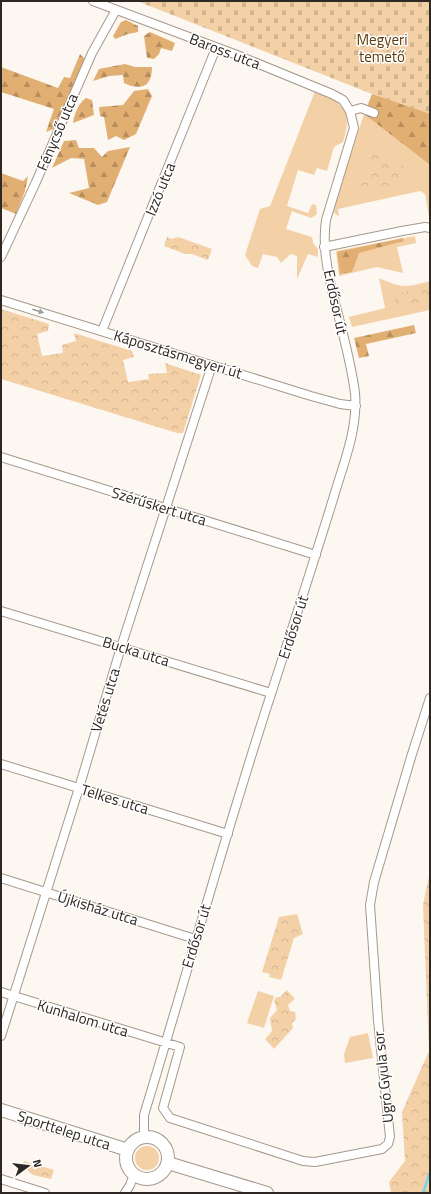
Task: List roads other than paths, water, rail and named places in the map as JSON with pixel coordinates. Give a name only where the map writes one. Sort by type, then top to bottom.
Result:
[{"type":"street","name":"Baross utca","points":[[93,1],[332,94],[343,100],[350,111]]},
{"type":"street","name":"Fénycső utca","points":[[1,256],[36,182],[92,53],[116,10]]},
{"type":"street","name":"Izzó utca","points":[[102,331],[216,48]]},
{"type":"street","points":[[350,111],[361,108],[374,113]]},
{"type":"street","name":"Erdősor út","points":[[144,1137],[144,1115],[195,938],[271,693],[316,555],[353,432],[356,406],[354,382],[330,280],[324,247],[326,220],[354,128],[350,111]]},
{"type":"street","points":[[324,247],[402,231],[425,227],[430,228]]},
{"type":"street","name":"Káposztásmegyeri út","points":[[1,300],[340,404],[356,406]]},
{"type":"street","name":"Vetés utca","points":[[1,1036],[79,788],[121,647],[212,365]]},
{"type":"street","name":"Szérűskert utca","points":[[1,457],[316,555]]},
{"type":"street","name":"Bucka utca","points":[[1,610],[271,693]]},
{"type":"street","name":"Ugró Gyula sor","points":[[164,1043],[180,1047],[163,1108],[170,1118],[304,1161],[315,1162],[382,1149],[388,1144],[390,1137],[380,1050],[370,905],[374,882],[430,698]]},
{"type":"street","name":"Telkes utca","points":[[1,764],[228,834]]},
{"type":"street","name":"Újkisház utca","points":[[1,878],[195,938]]},
{"type":"street","name":"Kunhalom utca","points":[[1,992],[164,1043]]},
{"type":"street","name":"Sporttelep utca","points":[[1,1110],[128,1150]]},
{"type":"street","points":[[125,1193],[134,1174],[141,1178],[150,1179],[158,1176],[168,1163],[168,1155],[165,1147],[160,1141],[144,1137]]},
{"type":"street","name":"Sporttelep utca","points":[[134,1174],[129,1170],[126,1157],[131,1144],[137,1139],[144,1137]]},
{"type":"street","points":[[168,1163],[267,1193]]},
{"type":"street","points":[[1,1179],[45,1193]]},
{"type":"waterway","points":[[423,1193],[430,1172]]},
{"type":"park label","name":"Megyeri temető","points":[[382,48]]}]
